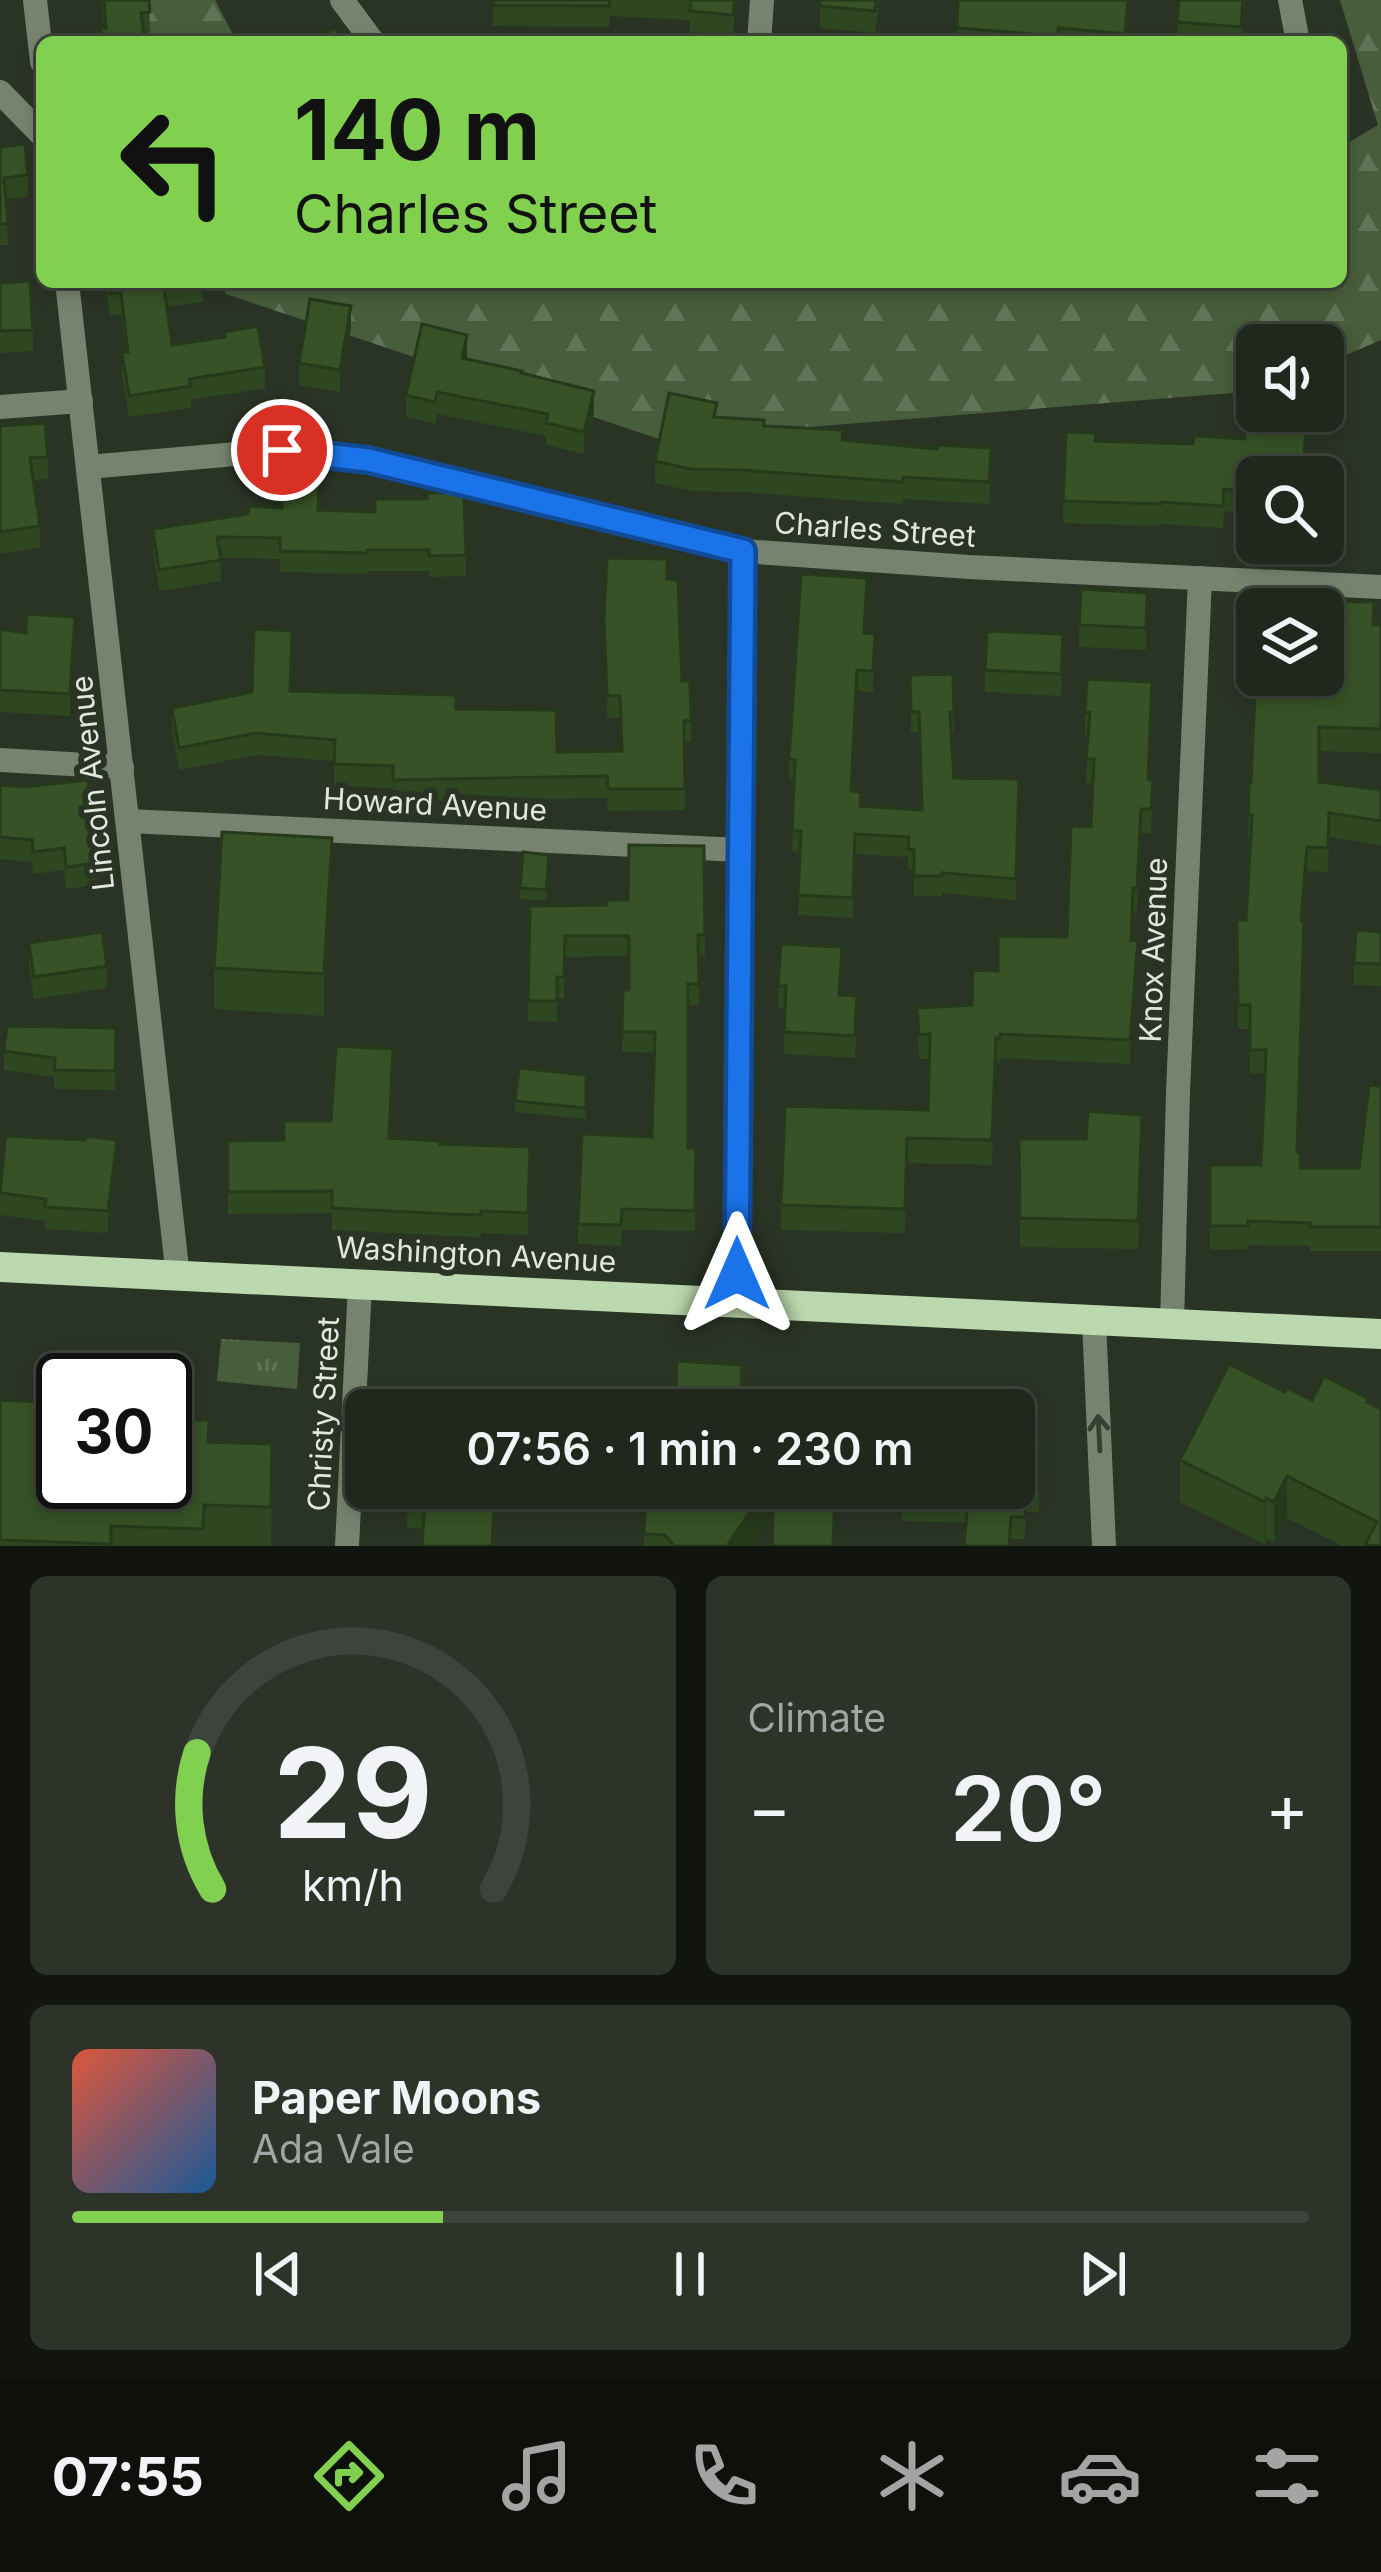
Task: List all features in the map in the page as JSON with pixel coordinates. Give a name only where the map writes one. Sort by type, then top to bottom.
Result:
[{"type":"main road","name":"Washington Avenue","points":[[0,1267],[1381,1334]]},
{"type":"street","points":[[35,0],[39,36]]},
{"type":"street","points":[[342,0],[369,36]]},
{"type":"street","points":[[759,36],[762,0]]},
{"type":"street","points":[[1291,0],[1297,36]]},
{"type":"street","points":[[0,92],[36,129]]},
{"type":"street","name":"Lincoln Avenue","points":[[68,288],[178,1277]]},
{"type":"street","points":[[0,407],[81,401]]},
{"type":"street","name":"Charles Street","points":[[88,467],[282,450],[336,455],[743,551],[1381,587]]},
{"type":"street","points":[[737,1303],[743,551]]},
{"type":"street","name":"Knox Avenue","points":[[1172,1324],[1200,578]]},
{"type":"street","points":[[0,760],[122,767]]},
{"type":"street","name":"Howard Avenue","points":[[128,820],[740,850]]},
{"type":"street","name":"Christy Street","points":[[347,1546],[360,1285]]},
{"type":"street","points":[[1094,1321],[1104,1546]]},
{"type":"green space","points":[[130,0],[215,0],[234,36],[142,36]]},
{"type":"green space","points":[[1340,0],[1381,0],[1381,340],[1344,356],[1344,324],[1236,324],[1236,393],[659,439],[226,294],[224,288],[1347,288],[1347,143],[1378,125]]},
{"type":"green space","points":[[221,1339],[300,1343],[297,1389],[217,1381]]},
{"type":"building","points":[[104,0],[149,0],[150,12],[141,13],[144,36],[102,36],[101,28],[106,28]]},
{"type":"building","points":[[493,0],[610,0],[609,6],[493,5]]},
{"type":"building","points":[[691,0],[735,0],[733,15],[690,11]]},
{"type":"building","points":[[820,0],[876,0],[875,11],[820,6]]},
{"type":"building","points":[[958,0],[1128,0],[1125,34],[1058,28],[1058,36],[957,28]]},
{"type":"building","points":[[1179,0],[1243,0],[1241,27],[1177,22]]},
{"type":"building","points":[[25,144],[28,175],[4,178],[8,223],[0,224],[0,147]]},
{"type":"building","points":[[30,281],[33,330],[0,331],[0,283]]},
{"type":"building","points":[[109,288],[164,288],[172,345],[225,337],[224,332],[258,326],[265,367],[189,379],[191,386],[129,396],[122,353],[128,352],[121,293],[110,294]]},
{"type":"building","points":[[310,299],[351,306],[340,370],[299,363]]},
{"type":"building","points":[[422,324],[467,335],[462,358],[594,391],[584,432],[546,423],[548,414],[437,392],[435,402],[406,395]]},
{"type":"building","points":[[669,393],[717,403],[714,417],[764,420],[764,426],[843,430],[842,440],[937,449],[937,445],[991,448],[989,482],[903,477],[903,482],[691,469],[655,461]]},
{"type":"building","points":[[45,423],[48,457],[30,458],[40,526],[0,532],[0,426]]},
{"type":"building","points":[[1066,432],[1096,433],[1095,441],[1193,444],[1194,436],[1245,439],[1245,432],[1306,432],[1304,456],[1236,456],[1236,490],[1224,489],[1223,506],[1063,501]]},
{"type":"building","points":[[283,483],[319,484],[318,510],[375,512],[375,499],[427,499],[427,493],[464,492],[466,555],[429,556],[429,550],[280,551],[280,538],[217,537],[221,560],[159,570],[153,529],[248,514],[249,506],[282,508]]},
{"type":"building","points":[[607,558],[667,559],[667,579],[678,580],[682,681],[690,681],[691,720],[684,721],[685,789],[608,789],[607,776],[393,780],[393,766],[334,764],[335,740],[256,733],[179,748],[172,708],[252,692],[254,629],[292,631],[290,691],[456,695],[456,709],[556,710],[557,752],[622,751],[620,696],[607,696]]},
{"type":"building","points":[[801,574],[867,578],[864,633],[875,634],[873,671],[857,670],[851,791],[861,792],[860,806],[922,810],[919,712],[911,712],[910,675],[953,674],[954,778],[1019,779],[1016,879],[942,873],[914,876],[909,837],[855,834],[853,898],[798,895],[801,831],[792,831],[795,760],[789,759]]},
{"type":"building","points":[[1081,589],[1147,593],[1146,628],[1079,625]]},
{"type":"building","points":[[1344,602],[1374,602],[1373,625],[1381,624],[1381,729],[1319,727],[1319,782],[1381,790],[1381,821],[1329,813],[1328,848],[1307,847],[1297,1152],[1300,1168],[1359,1168],[1369,1085],[1381,1086],[1381,1227],[1248,1221],[1248,1226],[1210,1226],[1210,1165],[1261,1165],[1266,1050],[1250,1050],[1250,1005],[1238,1005],[1237,920],[1246,920],[1255,696],[1344,696]]},
{"type":"building","points":[[27,614],[75,617],[70,694],[0,690],[0,629],[26,633]]},
{"type":"building","points":[[987,631],[1063,634],[1061,674],[985,670]]},
{"type":"building","points":[[1087,679],[1152,682],[1148,779],[1153,780],[1151,809],[1141,809],[1137,888],[1133,888],[1131,940],[1138,941],[1130,1040],[1000,1034],[996,1038],[992,1140],[907,1138],[905,1209],[781,1205],[785,1106],[928,1110],[930,1034],[919,1035],[917,1008],[972,1005],[973,970],[998,971],[998,936],[1067,937],[1071,826],[1091,827],[1094,759],[1086,759]]},
{"type":"building","points":[[88,780],[98,863],[66,867],[64,848],[33,852],[32,840],[0,837],[0,785]]},
{"type":"building","points":[[222,832],[332,838],[324,974],[214,968]]},
{"type":"building","points":[[629,845],[704,846],[705,935],[698,935],[699,984],[688,984],[688,1148],[696,1148],[695,1211],[622,1209],[621,1225],[578,1224],[582,1134],[652,1137],[655,1032],[622,1032],[623,990],[629,990],[629,936],[565,936],[564,977],[557,977],[557,1001],[528,1001],[530,906],[607,905],[607,900],[628,900]]},
{"type":"building","points":[[523,852],[549,855],[546,890],[520,888]]},
{"type":"building","points":[[1356,930],[1381,932],[1381,964],[1354,963]]},
{"type":"building","points":[[102,932],[107,966],[34,977],[29,943]]},
{"type":"building","points":[[781,944],[842,947],[839,995],[857,996],[855,1036],[784,1032],[786,986],[778,986]]},
{"type":"building","points":[[7,1026],[116,1028],[115,1071],[54,1070],[55,1058],[4,1051]]},
{"type":"building","points":[[336,1046],[393,1049],[389,1138],[530,1147],[528,1213],[332,1208],[332,1191],[228,1192],[228,1141],[284,1140],[284,1121],[331,1121]]},
{"type":"building","points":[[519,1068],[586,1075],[586,1108],[515,1101]]},
{"type":"building","points":[[1088,1111],[1142,1115],[1138,1221],[1020,1218],[1019,1139],[1086,1139]]},
{"type":"building","points":[[6,1136],[117,1140],[108,1211],[45,1207],[46,1199],[0,1193]]},
{"type":"building","points":[[677,1361],[742,1365],[741,1389],[676,1389]]},
{"type":"building","points":[[1229,1364],[1312,1400],[1324,1376],[1381,1409],[1381,1546],[1365,1545],[1377,1522],[1287,1476],[1274,1502],[1266,1498],[1265,1502],[1180,1460]]},
{"type":"building","points":[[0,1400],[36,1402],[36,1509],[192,1509],[192,1420],[209,1420],[208,1442],[272,1444],[271,1507],[204,1505],[203,1529],[111,1526],[111,1544],[0,1540]]},
{"type":"building","points":[[1035,1439],[1040,1439],[1039,1490],[1035,1490]]},
{"type":"building","points":[[424,1509],[494,1509],[492,1546],[422,1546]]},
{"type":"building","points":[[645,1509],[752,1509],[727,1546],[674,1546],[665,1535],[644,1534]]},
{"type":"building","points":[[773,1509],[834,1509],[833,1546],[772,1546]]},
{"type":"building","points":[[967,1509],[1025,1509],[1025,1517],[1011,1517],[1009,1546],[964,1546]]},
{"type":"route","points":[[282,450],[368,460],[743,551],[737,1274]]}]
